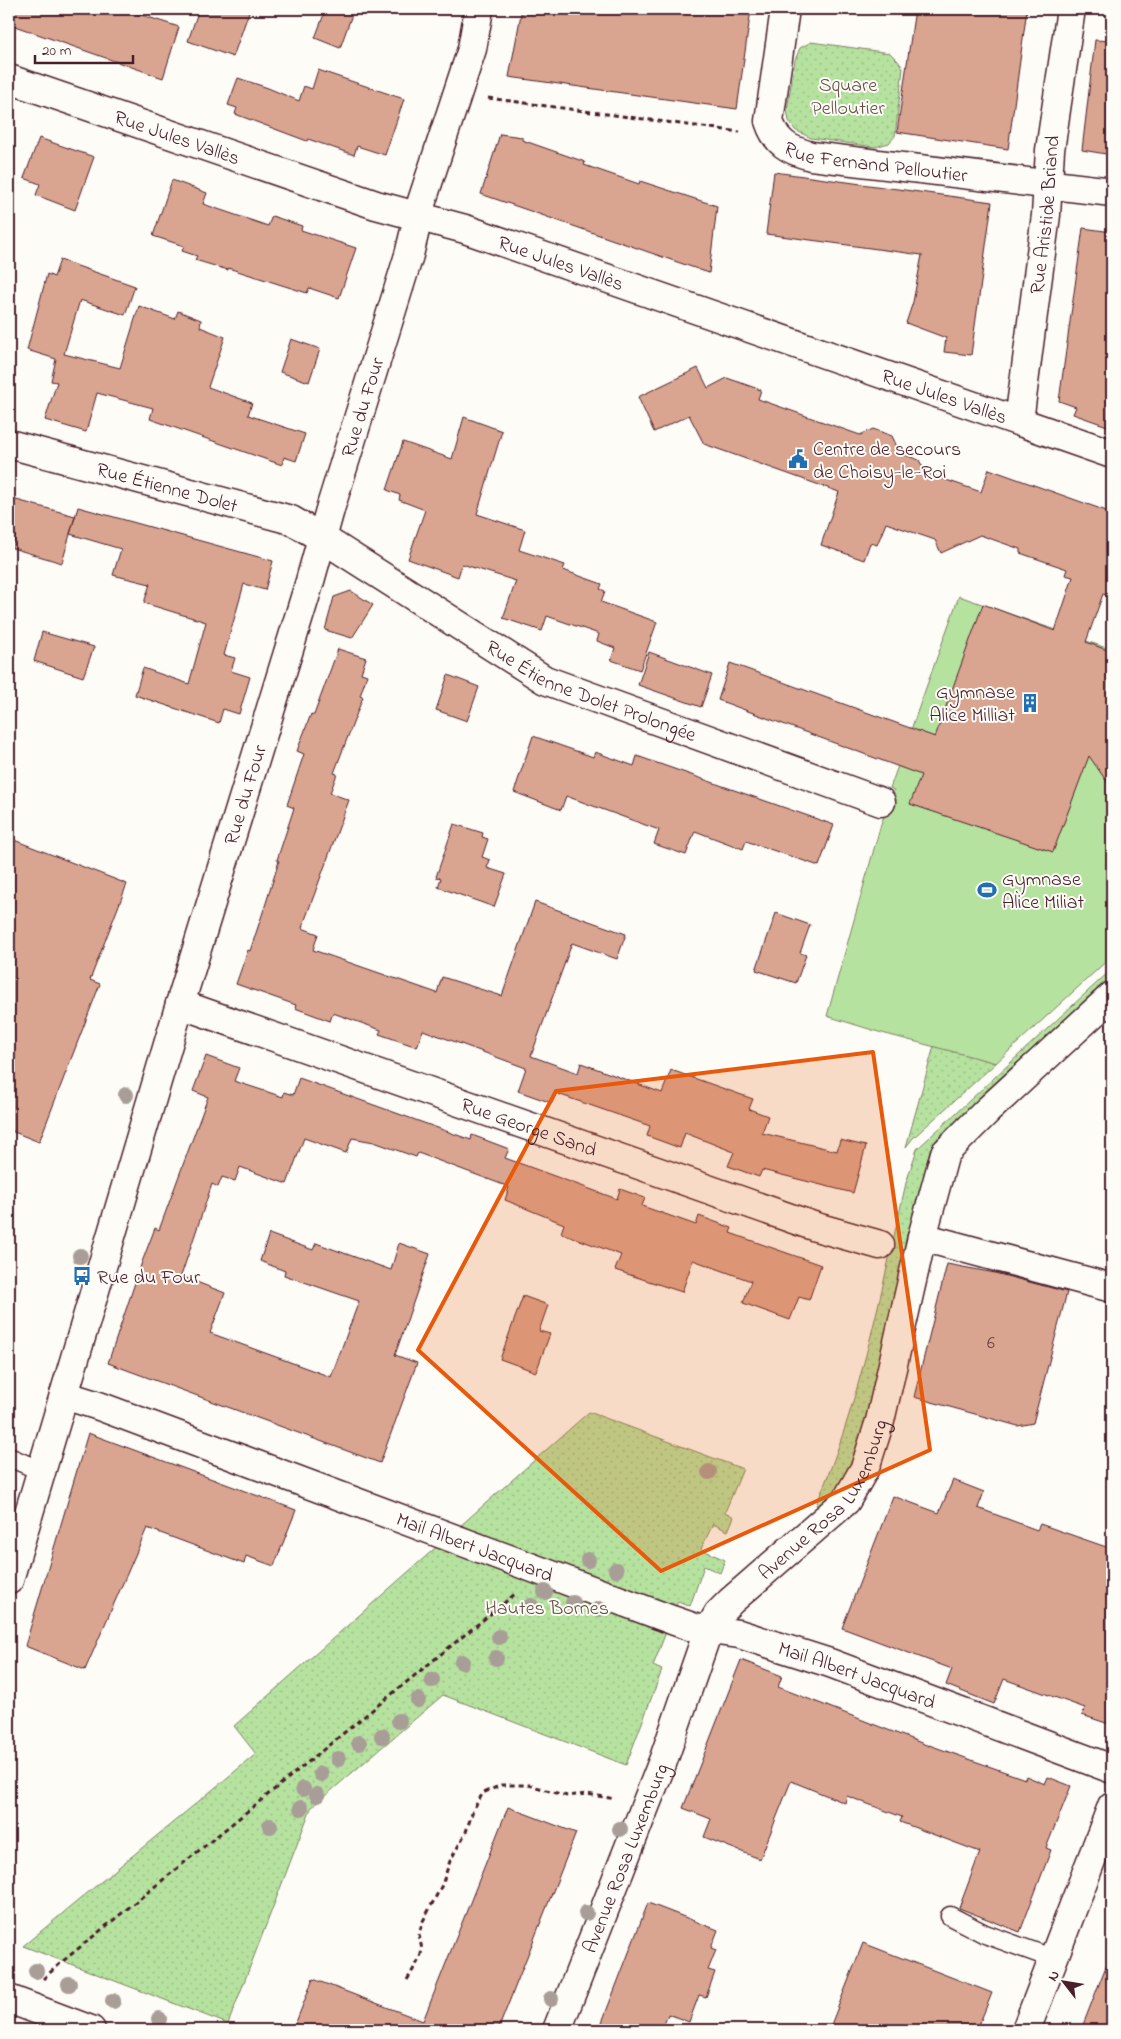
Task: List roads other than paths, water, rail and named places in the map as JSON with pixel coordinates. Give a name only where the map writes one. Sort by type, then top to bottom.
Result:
[{"type":"street","name":"Rue du Four","points":[[9,1580],[180,1004],[410,255],[418,217],[472,49],[479,9]]},
{"type":"street","name":"Rue Fernand Pelloutier","points":[[785,9],[769,121],[775,136],[791,149],[811,156],[1112,192]]},
{"type":"street","name":"Rue Aristide Briand","points":[[1019,421],[1049,185],[1050,150],[1071,9]]},
{"type":"street","name":"Rue Jules Vallès","points":[[9,80],[376,205],[465,230],[1112,454]]},
{"type":"street","name":"Rue Étienne Dolet","points":[[9,444],[291,520],[322,538]]},
{"type":"street","name":"Rue Étienne Dolet Prolongée","points":[[322,538],[545,680],[881,802]]},
{"type":"street","name":"Avenue Rosa Luxemburg","points":[[557,2030],[663,1760],[708,1631],[718,1614],[731,1601],[846,1501],[870,1457],[922,1237],[945,1153],[988,1110],[1112,996]]},
{"type":"street","name":"Rue George Sand","points":[[180,1004],[816,1228],[880,1245]]},
{"type":"street","points":[[922,1237],[1112,1288]]},
{"type":"street","name":"Mail Albert Jacquard","points":[[64,1395],[99,1406],[672,1620],[708,1631],[739,1634],[830,1663],[1112,1769]]},
{"type":"street","points":[[1026,2030],[1112,1806]]},
{"type":"street","points":[[14,2000],[91,2030]]},
{"type":"lane","points":[[9,1457],[41,1471]]},
{"type":"lane","points":[[950,1916],[986,1934],[1054,1959]]},
{"type":"place","name":"Centre de secours de Choisy-le-Roi","points":[[798,459]]},
{"type":"place","name":"Gymnase Alice Milliat","points":[[1030,703]]},
{"type":"place","name":"Gymnase Alice Miliat","points":[[987,890]]},
{"type":"place","name":"Rue du Four","points":[[82,1276]]},
{"type":"park label","name":"Square Pelloutier","points":[[848,96]]},
{"type":"park label","name":"Hautes Bornes","points":[[547,1607]]}]
